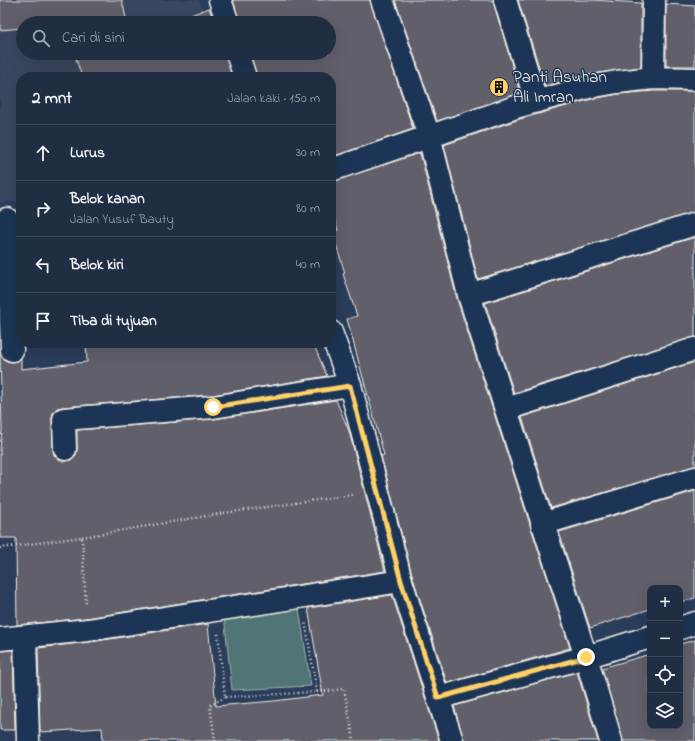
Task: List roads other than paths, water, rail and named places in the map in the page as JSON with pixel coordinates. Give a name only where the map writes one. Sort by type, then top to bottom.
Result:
[{"type":"street","points":[[220,0],[226,16]]},
{"type":"street","points":[[382,0],[428,136],[469,295],[586,657],[611,741]]},
{"type":"street","points":[[505,0],[536,101]]},
{"type":"street","points":[[653,78],[654,0]]},
{"type":"street","points":[[239,60],[243,72]]},
{"type":"street","points":[[336,168],[510,108],[589,87],[653,78],[695,79]]},
{"type":"street","points":[[9,219],[12,350]]},
{"type":"street","points":[[469,295],[695,224]]},
{"type":"street","points":[[336,346],[350,386],[401,581],[452,741]]},
{"type":"street","points":[[506,409],[695,349]]},
{"type":"street","points":[[65,449],[64,419],[213,407],[350,386]]},
{"type":"street","points":[[542,524],[695,478]]},
{"type":"street","points":[[0,640],[88,630],[401,581]]},
{"type":"street","points":[[683,627],[695,623]]},
{"type":"street","points":[[25,637],[28,741]]},
{"type":"street","points":[[438,698],[586,657],[647,638]]},
{"type":"place","name":"Panti Asuhan Ali Imran","points":[[499,87]]}]
